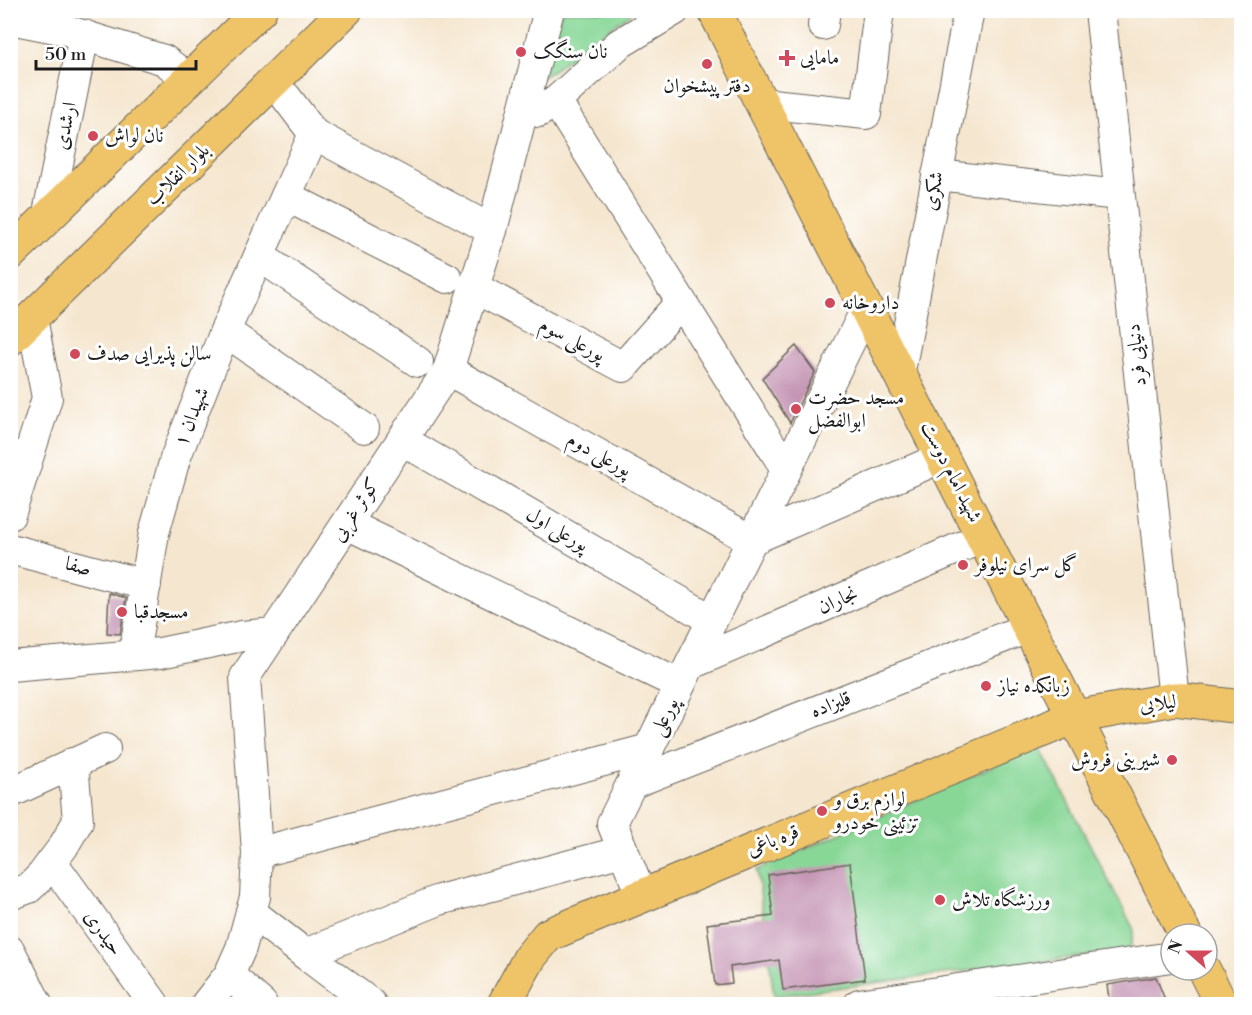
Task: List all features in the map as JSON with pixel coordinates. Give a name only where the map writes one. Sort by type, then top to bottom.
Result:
[{"type":"main road","points":[[10,254],[260,10]]},
{"type":"main road","name":"بلوار انقلاب","points":[[21,329],[346,10]]},
{"type":"main road","name":"شهید امام دوست","points":[[714,10],[1179,922]]},
{"type":"main road","name":"لیلابی","points":[[1075,717],[1174,699],[1242,707]]},
{"type":"main road","name":"قره باغی","points":[[504,1005],[530,957],[548,935],[1075,717]]},
{"type":"main road","points":[[1210,982],[1221,1005]]},
{"type":"street","name":"کوثر غربی","points":[[206,1005],[229,975],[255,897],[257,853],[246,677],[448,370],[492,230],[516,127],[549,10]]},
{"type":"street","points":[[516,127],[556,101],[619,44],[675,10]]},
{"type":"street","points":[[762,103],[866,114],[879,10]]},
{"type":"street","name":"شکری","points":[[900,371],[969,10]]},
{"type":"street","name":"دنیایی فرد","points":[[1100,10],[1174,699]]},
{"type":"street","points":[[13,26],[75,25],[164,60],[189,79]]},
{"type":"street","name":"ارشدی","points":[[47,218],[75,25]]},
{"type":"street","points":[[286,97],[314,134],[492,230]]},
{"type":"street","points":[[556,101],[786,469]]},
{"type":"street","name":"شهیدان ۱","points":[[134,655],[154,533],[176,459],[225,331],[314,134]]},
{"type":"street","points":[[937,176],[1119,195]]},
{"type":"street","points":[[286,196],[447,278]]},
{"type":"street","points":[[259,256],[418,362]]},
{"type":"street","name":"پورعلی سوم","points":[[475,288],[623,367],[681,302]]},
{"type":"street","name":"پورعلی","points":[[641,895],[612,824],[867,308]]},
{"type":"street","points":[[10,515],[47,398],[21,329]]},
{"type":"street","points":[[225,331],[364,428]]},
{"type":"street","name":"پورعلی دوم","points":[[448,370],[751,540]]},
{"type":"street","name":"پورعلی اول","points":[[402,440],[712,620]]},
{"type":"street","points":[[751,540],[943,456]]},
{"type":"street","points":[[347,524],[686,675]]},
{"type":"street","name":"نجاران","points":[[686,675],[984,537]]},
{"type":"street","name":"صفا","points":[[10,549],[146,585]]},
{"type":"street","name":"قلیزاده","points":[[633,783],[1030,627]]},
{"type":"street","points":[[10,666],[160,653],[242,636],[274,633]]},
{"type":"street","points":[[10,793],[105,749]]},
{"type":"street","points":[[257,853],[649,749]]},
{"type":"street","points":[[10,895],[29,888],[52,862],[78,821],[72,763]]},
{"type":"street","points":[[305,954],[439,900],[623,851]]},
{"type":"street","name":"حیدری","points":[[52,862],[154,1005]]},
{"type":"street","points":[[251,912],[371,1005]]},
{"type":"street","points":[[10,951],[37,1005]]},
{"type":"street","points":[[859,1005],[1159,959]]},
{"type":"street","points":[[229,975],[262,1005]]},
{"type":"green space","points":[[562,11],[634,11],[542,78]]},
{"type":"green space","name":"ورزشگاه تلاش","points":[[1039,746],[1134,930],[1130,950],[774,996],[757,870]]},
{"type":"building","name":"مسجد حضرت ابوالفضل","points":[[796,346],[815,372],[790,423],[762,378]]},
{"type":"building","points":[[109,593],[126,598],[120,634],[107,633]]},
{"type":"building","points":[[850,863],[865,979],[783,990],[779,960],[730,967],[732,983],[715,985],[707,924],[773,916],[768,875]]},
{"type":"building","points":[[1156,977],[1167,1005],[1110,1005],[1107,985]]},
{"type":"place","name":"نان سنگک","points":[[521,52]]},
{"type":"place","name":"مامایی","points":[[787,58]]},
{"type":"place","name":"دفتر پیشخوان","points":[[707,64]]},
{"type":"place","name":"نان لواش","points":[[93,136]]},
{"type":"place","name":"داروخانه","points":[[830,303]]},
{"type":"place","name":"سالن پذیرایی صدف","points":[[75,354]]},
{"type":"place","name":"مسجد حضرت ابوالفضل","points":[[796,409]]},
{"type":"place","name":"گل سرای نیلوفر","points":[[963,565]]},
{"type":"place","name":"مسجدقبا","points":[[122,612]]},
{"type":"place","name":"زبانکده نیاز","points":[[986,686]]},
{"type":"place","name":"شیرینی فروش","points":[[1172,760]]},
{"type":"place","name":"لوازم برق و تزئینی خودرو","points":[[822,811]]},
{"type":"place","name":"ورزشگاه تلاش","points":[[940,900]]}]
